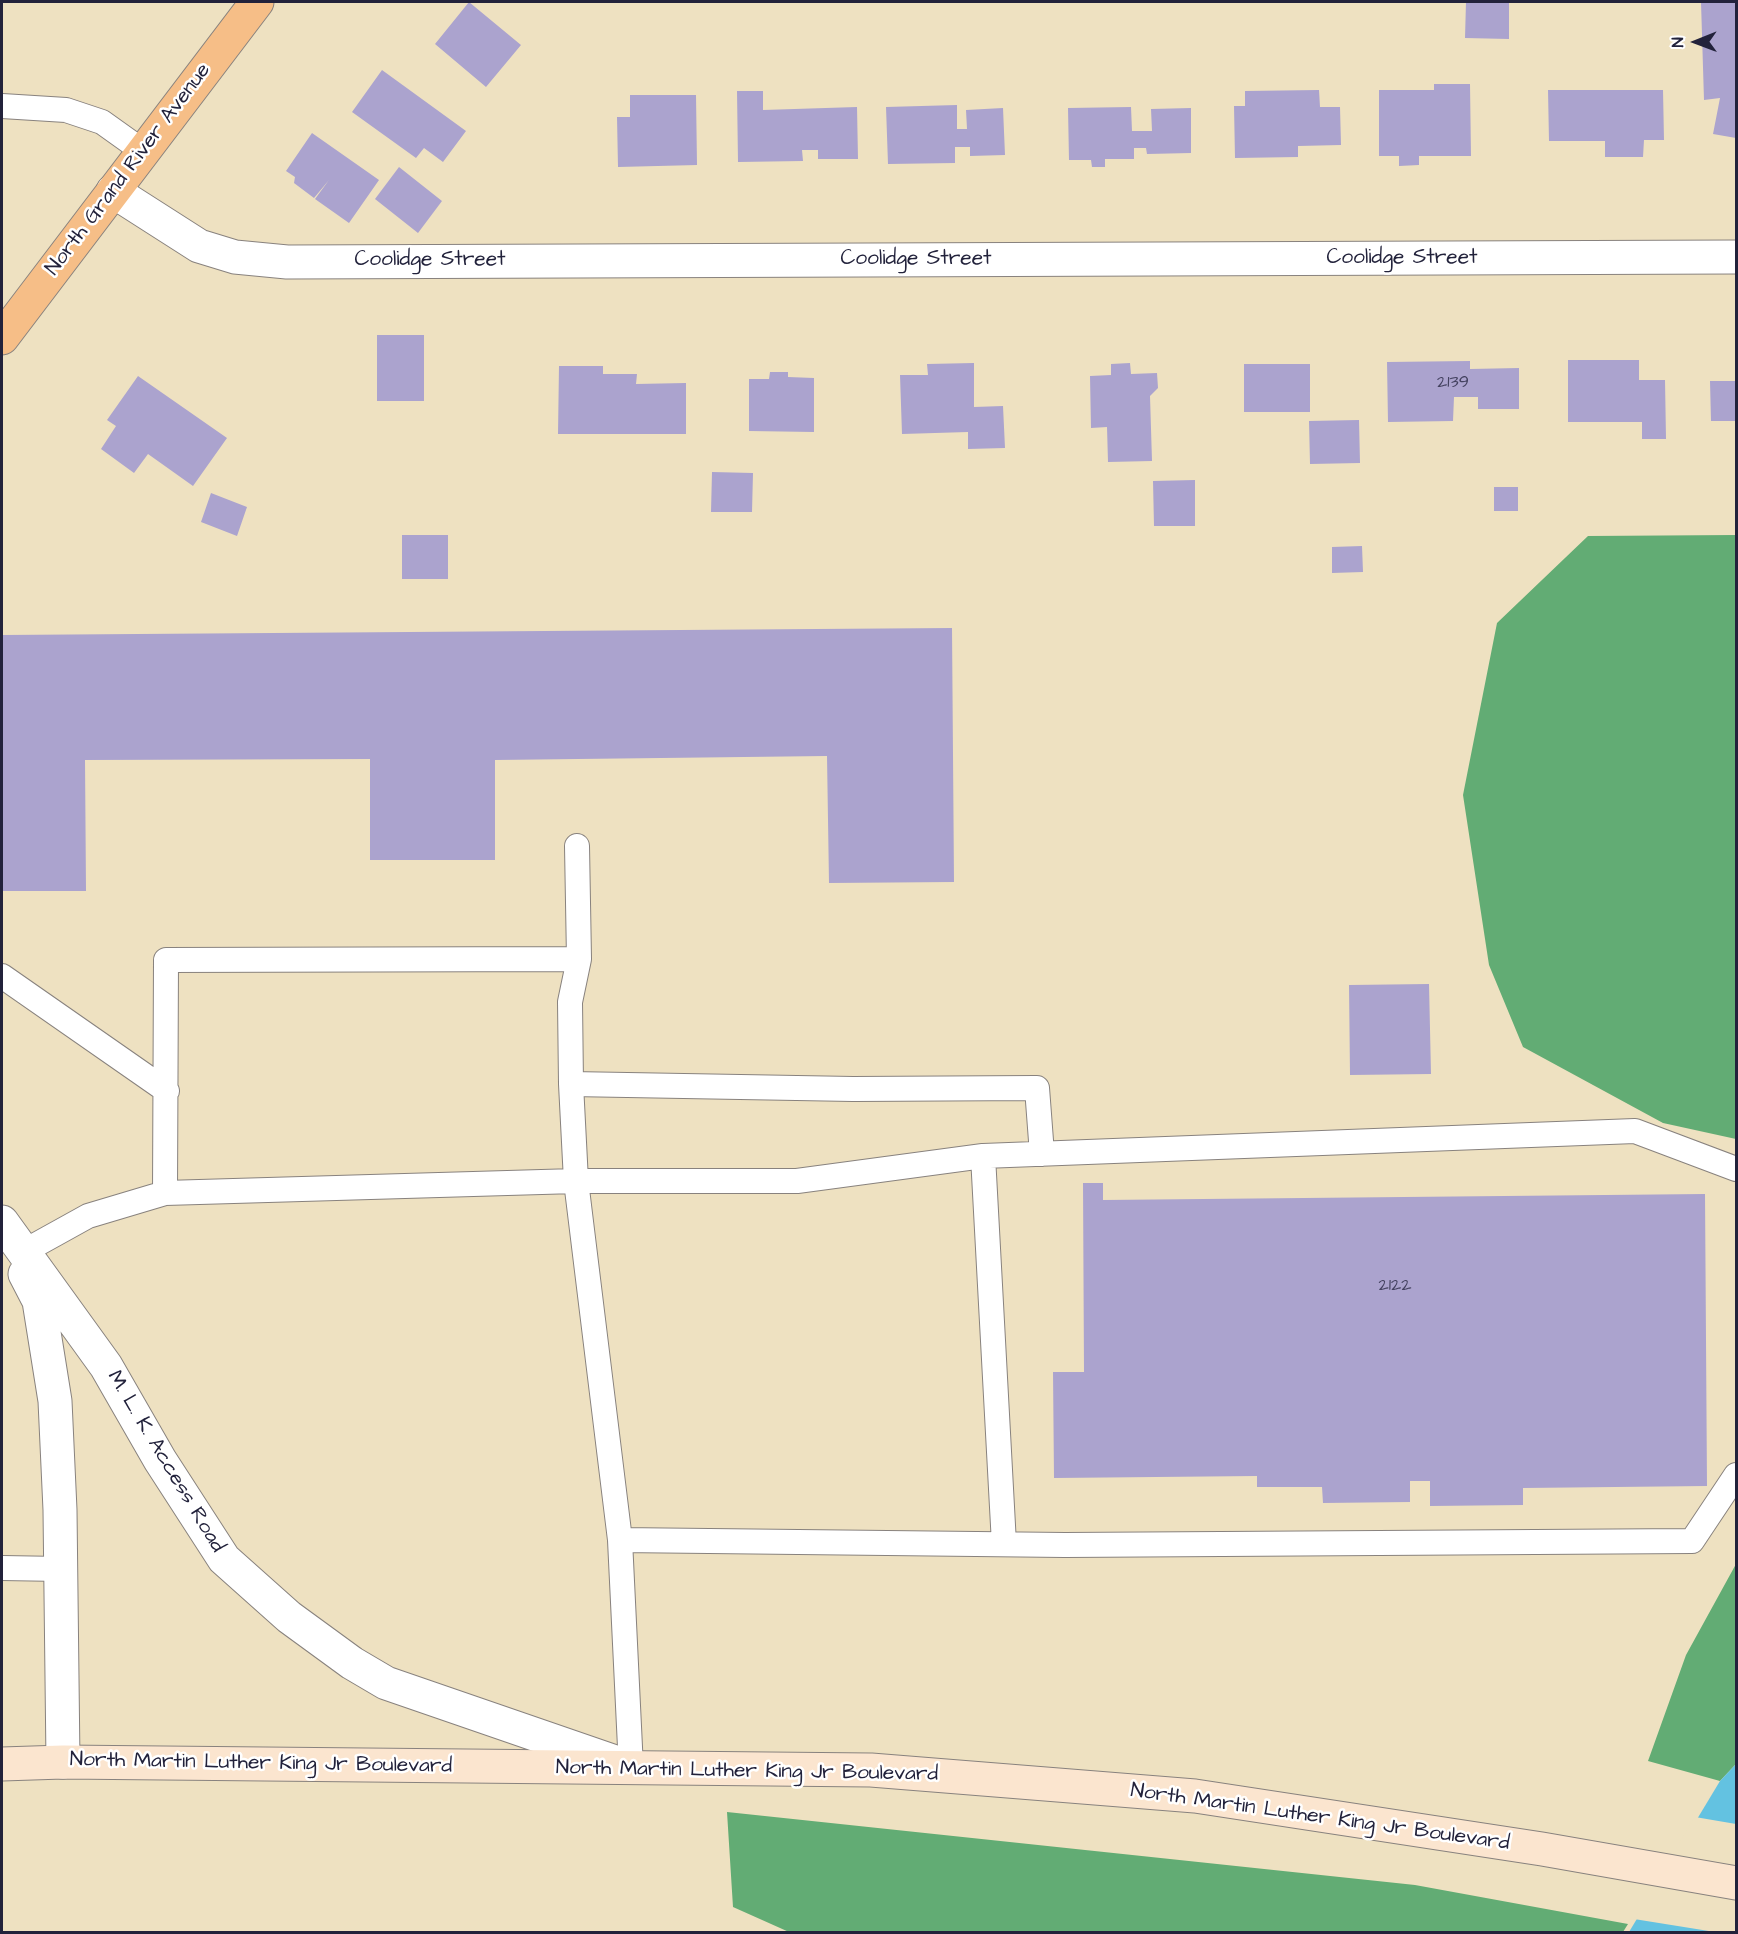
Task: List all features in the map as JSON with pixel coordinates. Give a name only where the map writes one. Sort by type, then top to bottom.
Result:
[{"type":"main road","name":"North Grand River Avenue","points":[[2,338],[257,2]]},
{"type":"street","name":"Coolidge Street","points":[[113,191],[199,246],[235,257],[287,262],[1737,257]]},
{"type":"street","name":"M. L. K. Access Road","points":[[2,1222],[106,1366],[160,1460],[224,1559],[289,1617],[352,1663],[386,1683],[631,1768]]},
{"type":"street","points":[[2,1227],[39,1301],[55,1401],[61,1569],[63,1762]]},
{"type":"street","name":"North Martin Luther King Jr Boulevard","points":[[2,1764],[63,1762],[871,1770],[1183,1795],[1542,1849],[1737,1883]]},
{"type":"lane","points":[[2,106],[66,110],[102,122],[144,152]]},
{"type":"lane","points":[[577,846],[579,959],[570,1002],[576,1181],[620,1540],[631,1768]]},
{"type":"lane","points":[[165,1193],[166,960],[579,959]]},
{"type":"lane","points":[[2,976],[167,1091]]},
{"type":"lane","points":[[571,1084],[853,1089],[1037,1088],[1042,1154]]},
{"type":"lane","points":[[23,1252],[88,1216],[165,1193],[576,1181],[797,1181],[983,1156],[1635,1131],[1737,1169]]},
{"type":"lane","points":[[983,1156],[1004,1544]]},
{"type":"lane","points":[[620,1540],[1004,1544],[1692,1541],[1737,1475]]},
{"type":"lane","points":[[2,1568],[61,1569]]},
{"type":"green space","points":[[1736,535],[1736,1139],[1663,1123],[1523,1047],[1489,965],[1463,795],[1497,623],[1588,536]]},
{"type":"green space","points":[[1736,1564],[1736,1764],[1720,1781],[1648,1761],[1686,1655]]},
{"type":"green space","points":[[727,1812],[1415,1885],[1628,1924],[1623,1932],[789,1932],[733,1907]]},
{"type":"water","points":[[1736,1764],[1736,1932],[1629,1932],[1720,1781]]},
{"type":"pier","points":[[1695,1817],[1736,1824],[1736,1932],[1715,1932],[1634,1919]]},
{"type":"building","points":[[469,2],[521,45],[486,87],[435,44]]},
{"type":"building","points":[[1466,2],[1509,2],[1509,39],[1465,38]]},
{"type":"building","points":[[1701,2],[1736,2],[1736,138],[1713,134],[1720,98],[1704,100]]},
{"type":"building","points":[[382,70],[466,131],[443,162],[424,148],[416,158],[352,112]]},
{"type":"building","points":[[1434,84],[1470,84],[1471,156],[1419,156],[1419,165],[1399,166],[1399,156],[1379,156],[1379,90],[1434,90]]},
{"type":"building","points":[[1319,90],[1320,107],[1340,107],[1341,145],[1298,146],[1298,157],[1235,158],[1234,106],[1245,106],[1245,91]]},
{"type":"building","points":[[1548,90],[1663,90],[1664,140],[1644,140],[1643,157],[1605,157],[1605,141],[1549,141]]},
{"type":"building","points":[[737,91],[763,91],[763,110],[857,107],[858,159],[818,159],[818,150],[802,150],[803,161],[738,162]]},
{"type":"building","points":[[630,95],[696,95],[697,165],[618,167],[617,117],[630,117]]},
{"type":"building","points":[[957,105],[957,129],[967,129],[966,110],[1003,108],[1005,155],[970,156],[970,147],[955,147],[955,163],[888,164],[886,107]]},
{"type":"building","points":[[1131,107],[1132,131],[1152,131],[1151,109],[1191,108],[1191,153],[1147,154],[1146,148],[1134,148],[1134,159],[1105,159],[1105,167],[1092,167],[1091,160],[1069,160],[1068,108]]},
{"type":"building","points":[[312,133],[379,180],[349,223],[315,199],[329,180],[314,198],[294,183],[295,177],[286,171]]},
{"type":"building","points":[[399,167],[442,201],[418,233],[375,199]]},
{"type":"building","points":[[377,335],[424,335],[424,401],[377,401]]},
{"type":"building","points":[[1568,360],[1639,360],[1639,380],[1665,380],[1666,439],[1642,439],[1642,422],[1568,422]]},
{"type":"building","points":[[1470,361],[1470,369],[1519,368],[1519,409],[1478,409],[1478,397],[1454,397],[1453,421],[1388,422],[1387,362]]},
{"type":"building","points":[[974,363],[974,407],[1003,406],[1005,448],[968,449],[968,432],[902,434],[900,375],[928,375],[927,364]]},
{"type":"building","points":[[1130,363],[1131,374],[1157,373],[1158,388],[1150,396],[1152,461],[1108,462],[1107,427],[1091,428],[1090,376],[1111,375],[1111,364]]},
{"type":"building","points":[[1244,364],[1310,364],[1310,412],[1244,412]]},
{"type":"building","points":[[559,366],[603,366],[603,374],[637,374],[636,384],[686,383],[686,434],[558,434]]},
{"type":"building","points":[[770,372],[788,372],[788,377],[814,378],[814,432],[749,431],[749,379],[769,379]]},
{"type":"building","points":[[138,376],[227,438],[193,486],[148,454],[134,473],[101,449],[116,426],[107,420]]},
{"type":"building","points":[[1710,381],[1736,381],[1736,421],[1711,421]]},
{"type":"building","points":[[1359,420],[1360,463],[1310,464],[1309,421]]},
{"type":"building","points":[[712,472],[753,473],[752,512],[711,512]]},
{"type":"building","points":[[1195,480],[1195,526],[1154,526],[1153,481]]},
{"type":"building","points":[[1494,487],[1518,487],[1518,511],[1494,511]]},
{"type":"building","points":[[211,493],[247,507],[237,536],[201,522]]},
{"type":"building","points":[[402,535],[448,535],[448,579],[402,579]]},
{"type":"building","points":[[1362,546],[1363,572],[1332,573],[1332,547]]},
{"type":"building","points":[[952,628],[954,882],[829,883],[827,756],[495,760],[495,860],[370,860],[370,759],[85,760],[86,891],[2,891],[2,635]]},
{"type":"building","points":[[1429,984],[1431,1074],[1350,1075],[1349,985]]},
{"type":"building","points":[[1083,1183],[1103,1183],[1103,1200],[1705,1194],[1707,1486],[1523,1488],[1523,1505],[1430,1506],[1430,1481],[1410,1481],[1410,1502],[1323,1503],[1322,1487],[1257,1487],[1257,1476],[1054,1478],[1053,1372],[1084,1372]]}]
